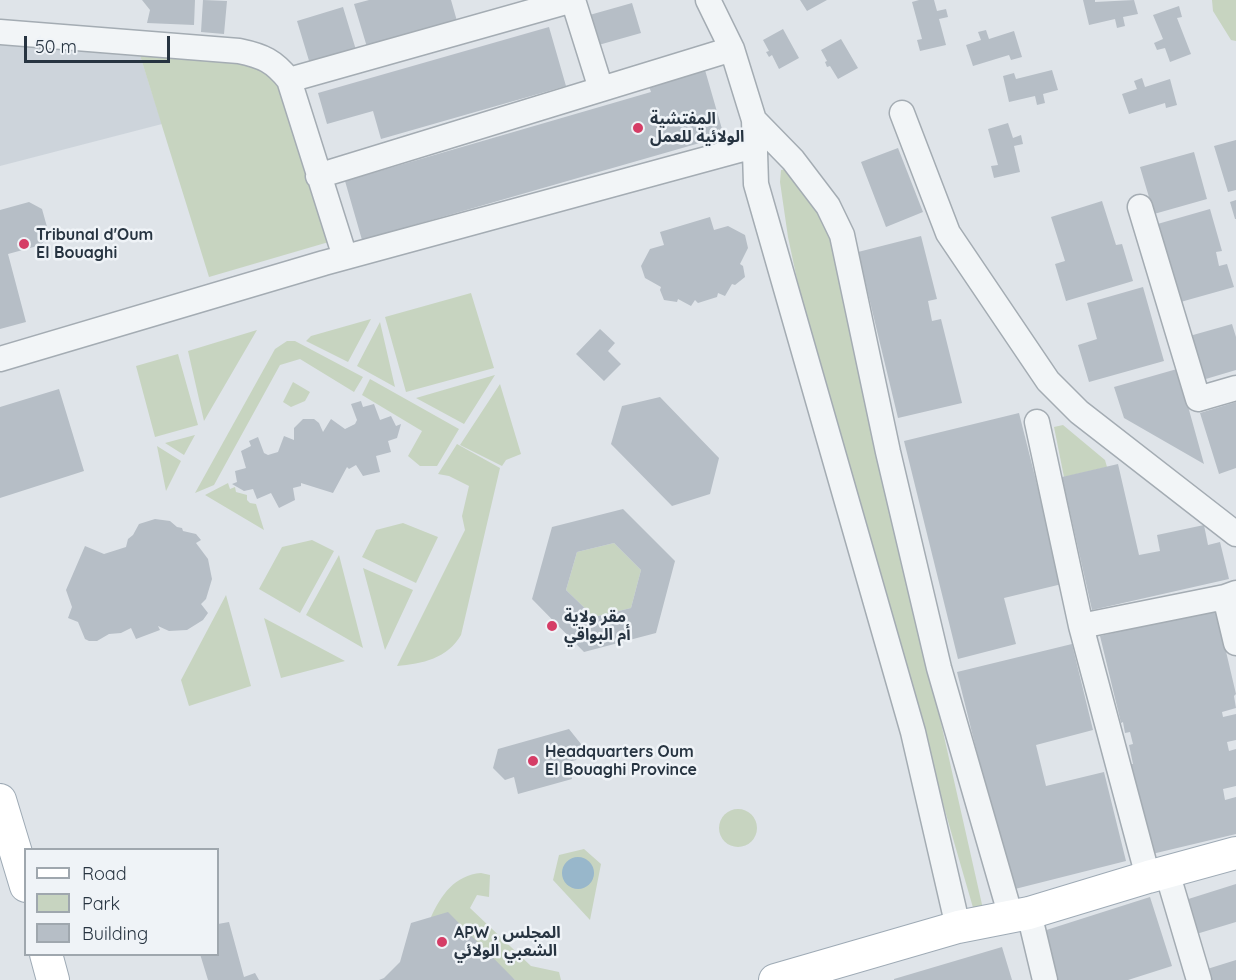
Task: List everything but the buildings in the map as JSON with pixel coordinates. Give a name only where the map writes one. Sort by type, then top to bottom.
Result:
[{"type":"main road","points":[[0,800],[24,879]]},
{"type":"main road","points":[[775,980],[958,927],[1020,915],[1236,853]]},
{"type":"main road","points":[[47,956],[53,980]]},
{"type":"street","points":[[290,80],[573,0],[601,89]]},
{"type":"street","points":[[708,0],[732,49],[754,120],[756,184],[913,732],[958,927]]},
{"type":"street","points":[[0,32],[239,51],[261,56],[279,66],[290,80],[345,257]]},
{"type":"street","points":[[318,176],[732,49]]},
{"type":"street","points":[[902,113],[948,232],[1048,381],[1079,412],[1236,534]]},
{"type":"street","points":[[754,120],[793,160],[828,206],[842,235],[888,452],[939,668],[1020,915],[1045,980]]},
{"type":"street","points":[[0,359],[345,257],[754,146]]},
{"type":"street","points":[[1140,207],[1198,399],[1236,388]]},
{"type":"street","points":[[1037,422],[1081,626],[1157,874],[1199,980]]},
{"type":"street","points":[[1081,626],[1230,595],[1236,643]]},
{"type":"shaded area","points":[[0,42],[139,52],[162,124],[0,166]]},
{"type":"green space","points":[[1212,0],[1236,0],[1236,41],[1231,40],[1213,11]]},
{"type":"green space","points":[[139,52],[245,60],[289,80],[339,239],[209,277]]},
{"type":"green space","points":[[786,169],[794,175],[830,231],[983,909],[974,911],[813,355],[788,237],[780,182],[781,170]]},
{"type":"green space","points":[[471,293],[494,368],[406,392],[385,317]]},
{"type":"green space","points":[[371,319],[348,362],[306,341],[311,336]]},
{"type":"green space","points":[[380,322],[395,387],[357,366]]},
{"type":"green space","points":[[257,330],[204,421],[188,351]]},
{"type":"green space","points":[[287,341],[295,341],[363,377],[354,392],[300,359],[280,365],[214,485],[195,493],[275,349]]},
{"type":"green space","points":[[178,354],[198,425],[155,437],[136,366]]},
{"type":"green space","points":[[495,375],[464,424],[416,398]]},
{"type":"green space","points":[[370,379],[459,429],[437,466],[420,466],[408,456],[422,431],[362,395]]},
{"type":"green space","points":[[293,382],[310,392],[305,401],[291,407],[283,402]]},
{"type":"green space","points":[[500,384],[521,454],[506,460],[502,466],[460,445]]},
{"type":"green space","points":[[1063,425],[1105,460],[1107,467],[1064,477],[1054,427]]},
{"type":"green space","points":[[195,435],[184,455],[165,443]]},
{"type":"green space","points":[[457,444],[500,468],[461,635],[449,649],[434,658],[416,664],[397,666],[465,530],[462,516],[469,486],[449,476],[438,474]]},
{"type":"green space","points":[[157,446],[181,461],[166,491]]},
{"type":"green space","points":[[228,483],[230,489],[235,487],[236,492],[247,495],[250,503],[256,504],[264,530],[205,495]]},
{"type":"green space","points":[[403,523],[438,537],[416,583],[362,557],[376,530]]},
{"type":"green space","points":[[312,540],[334,551],[300,613],[259,589],[282,547]]},
{"type":"green space","points":[[614,543],[641,570],[631,608],[594,617],[566,590],[577,552]]},
{"type":"green space","points":[[339,555],[363,648],[306,615]]},
{"type":"green space","points":[[363,568],[413,590],[385,650]]},
{"type":"green space","points":[[226,595],[251,686],[189,706],[181,680]]},
{"type":"green space","points":[[264,618],[345,661],[281,678]]},
{"type":"green space","points":[[738,809],[751,815],[757,828],[751,841],[738,847],[725,841],[719,828],[725,815]]},
{"type":"green space","points":[[584,849],[601,864],[590,920],[553,880],[559,855]]},
{"type":"green space","points":[[481,873],[490,875],[489,897],[477,895],[470,908],[531,966],[559,972],[561,980],[515,980],[431,917],[444,894],[456,882]]},
{"type":"water","points":[[578,857],[589,862],[594,873],[589,884],[578,889],[567,884],[562,873],[567,862]]},
{"type":"place","name":"المفتشية الولائية للعمل","points":[[638,128]]},
{"type":"place","name":"Tribunal d'Oum El Bouaghi","points":[[24,244]]},
{"type":"place","name":"مقر ولاية أم البواقي","points":[[552,626]]},
{"type":"place","name":"Headquarters Oum El Bouaghi Province","points":[[533,761]]},
{"type":"place","name":"APW , المجلس الشعبي الولائي","points":[[442,942]]}]
